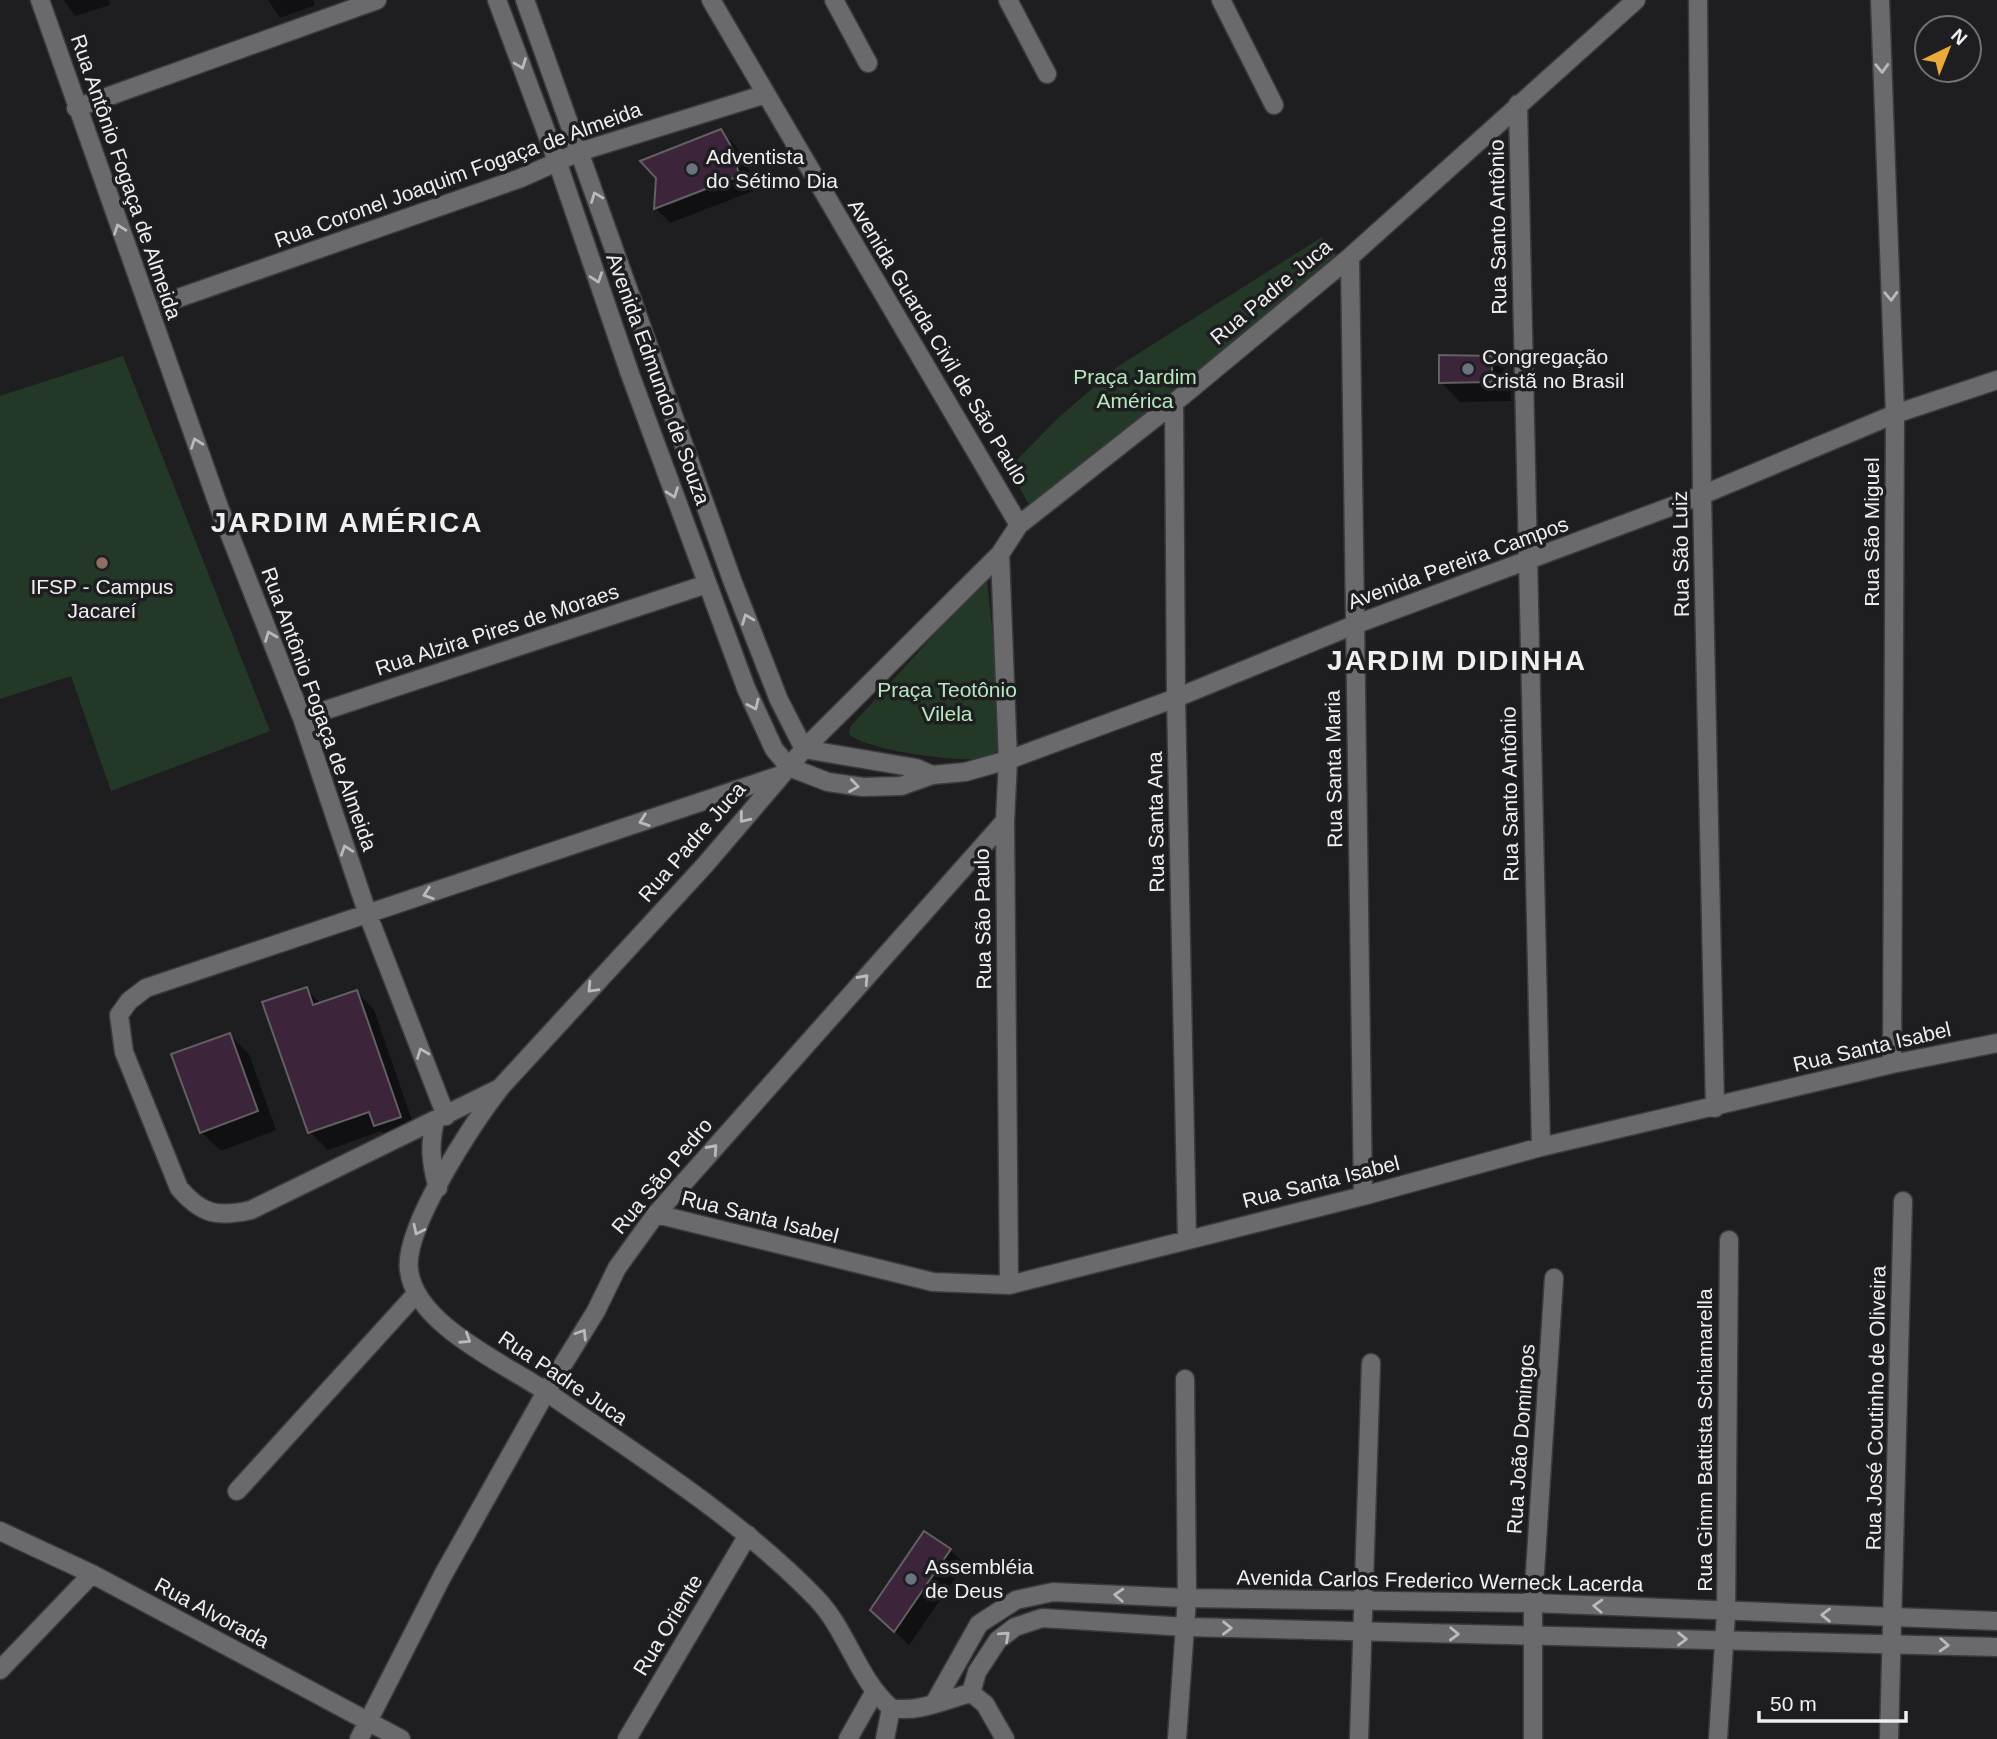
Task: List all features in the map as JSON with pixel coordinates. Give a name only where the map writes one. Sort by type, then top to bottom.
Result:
[{"type":"street","name":"Rua Antônio Fogaça de Almeida","points":[[40,0],[219,507],[302,718],[368,915],[441,1119]]},
{"type":"street","points":[[76,108],[377,0]]},
{"type":"street","name":"Avenida Edmundo de Souza","points":[[497,0],[557,160],[630,374],[707,584],[746,688],[783,771]]},
{"type":"street","name":"Avenida Edmundo de Souza","points":[[525,0],[732,580],[779,700],[804,749]]},
{"type":"street","name":"Avenida Guarda Civil de São Paulo","points":[[711,0],[1019,525]]},
{"type":"street","points":[[834,0],[868,63]]},
{"type":"street","points":[[1008,0],[1047,74]]},
{"type":"street","points":[[1221,0],[1274,105]]},
{"type":"street","name":"Rua Padre Juca","points":[[891,1708],[874,1693],[828,1612],[748,1535],[546,1392],[440,1322],[416,1294],[408,1269],[412,1242],[470,1127],[500,1088],[705,865],[783,771],[1000,554],[1019,525],[1174,403],[1350,257],[1636,0]]},
{"type":"street","name":"Rua São Luiz","points":[[1698,0],[1702,495],[1715,1108]]},
{"type":"street","name":"Rua São Miguel","points":[[1880,0],[1895,414],[1892,1064]]},
{"type":"street","name":"Rua Coronel Joaquim Fogaça de Almeida","points":[[167,302],[521,178],[579,152],[766,94]]},
{"type":"street","name":"Rua Santo Antônio","points":[[1518,104],[1541,1147]]},
{"type":"street","name":"Rua Santa Maria","points":[[1350,257],[1363,1196]]},
{"type":"street","name":"Avenida Pereira Campos","points":[[783,771],[863,787],[901,786],[932,775],[965,772],[1008,760],[1176,698],[1354,625],[1702,495],[1895,414],[1997,380]]},
{"type":"street","name":"Rua Santa Ana","points":[[1174,403],[1176,698],[1187,1240]]},
{"type":"street","name":"Rua São Paulo","points":[[1000,554],[1008,760],[1005,821],[1009,1285]]},
{"type":"street","name":"Rua Alzira Pires de Moraes","points":[[302,718],[707,584]]},
{"type":"street","name":"Avenida Pereira Campos","points":[[804,749],[900,765],[932,775]]},
{"type":"street","points":[[500,1088],[251,1210],[233,1214],[212,1213],[193,1205],[179,1188],[124,1052],[119,1015],[129,1001],[146,988],[368,915],[783,771]]},
{"type":"street","name":"Rua São Pedro","points":[[359,1739],[443,1575],[546,1392],[596,1311],[617,1268],[656,1214],[1005,821]]},
{"type":"street","name":"Rua Santa Isabel","points":[[656,1214],[933,1282],[1009,1285],[1363,1196],[1541,1147],[1892,1064],[1997,1043]]},
{"type":"street","points":[[438,1188],[431,1165],[430,1144],[441,1119]]},
{"type":"street","name":"Rua José Coutinho de Oliveira","points":[[1889,1739],[1903,1201]]},
{"type":"street","name":"Rua Gimm Battista Schiamarella","points":[[1718,1739],[1726,1613],[1729,1240]]},
{"type":"street","name":"Rua João Domingos","points":[[1533,1739],[1533,1603],[1553,1278]]},
{"type":"street","points":[[237,1491],[416,1294]]},
{"type":"street","points":[[1359,1739],[1371,1363]]},
{"type":"street","points":[[1177,1739],[1187,1598],[1185,1379]]},
{"type":"street","name":"Rua Alvorada","points":[[0,1531],[92,1574],[401,1739]]},
{"type":"street","name":"Rua Oriente","points":[[627,1739],[748,1535]]},
{"type":"street","points":[[0,1670],[92,1574]]},
{"type":"street","name":"Avenida Carlos Frederico Werneck Lacerda","points":[[935,1702],[979,1624],[1016,1600],[1052,1592],[1187,1598],[1533,1603],[1726,1613],[1997,1621]]},
{"type":"street","points":[[971,1693],[988,1653],[1015,1627],[1029,1620],[1042,1618],[1186,1627],[1534,1637],[1891,1642],[1997,1647]]},
{"type":"street","points":[[849,1739],[874,1693]]},
{"type":"street","points":[[885,1739],[891,1708],[918,1709],[971,1693]]},
{"type":"street","points":[[971,1693],[985,1704],[1005,1739]]},
{"type":"green space","name":"Praça Jardim América","points":[[1322,237],[1338,257],[1178,392],[1029,505],[1009,468],[1058,418],[1117,367]]},
{"type":"green space","points":[[123,356],[270,731],[111,791],[71,676],[0,699],[0,396]]},
{"type":"green space","name":"Praça Teotônio Vilela","points":[[987,581],[1004,736],[997,751],[988,757],[977,759],[939,757],[874,745],[849,734],[850,727],[981,583]]},
{"type":"building","name":"Adventista do Sétimo Dia","points":[[721,129],[734,151],[739,176],[654,209],[656,178],[640,161]]},
{"type":"building","name":"Congregação Cristã no Brasil","points":[[1439,355],[1492,356],[1492,382],[1439,383]]},
{"type":"building","points":[[307,987],[313,1005],[357,990],[401,1117],[374,1126],[369,1112],[308,1133],[262,1002]]},
{"type":"building","points":[[230,1033],[258,1111],[200,1133],[171,1054]]},
{"type":"building","name":"Assembléia de Deus","points":[[924,1531],[951,1549],[894,1632],[870,1610]]},
{"type":"place","name":"Adventista do Sétimo Dia","points":[[692,169]]},
{"type":"place","name":"Congregação Cristã no Brasil","points":[[1468,369]]},
{"type":"place","name":"IFSP - Campus Jacareí","points":[[102,563]]},
{"type":"place","name":"Assembléia de Deus","points":[[911,1579]]},
{"type":"district","name":"JARDIM AMÉRICA","points":[[347,522]]},
{"type":"district","name":"JARDIM DIDINHA","points":[[1457,660]]}]
